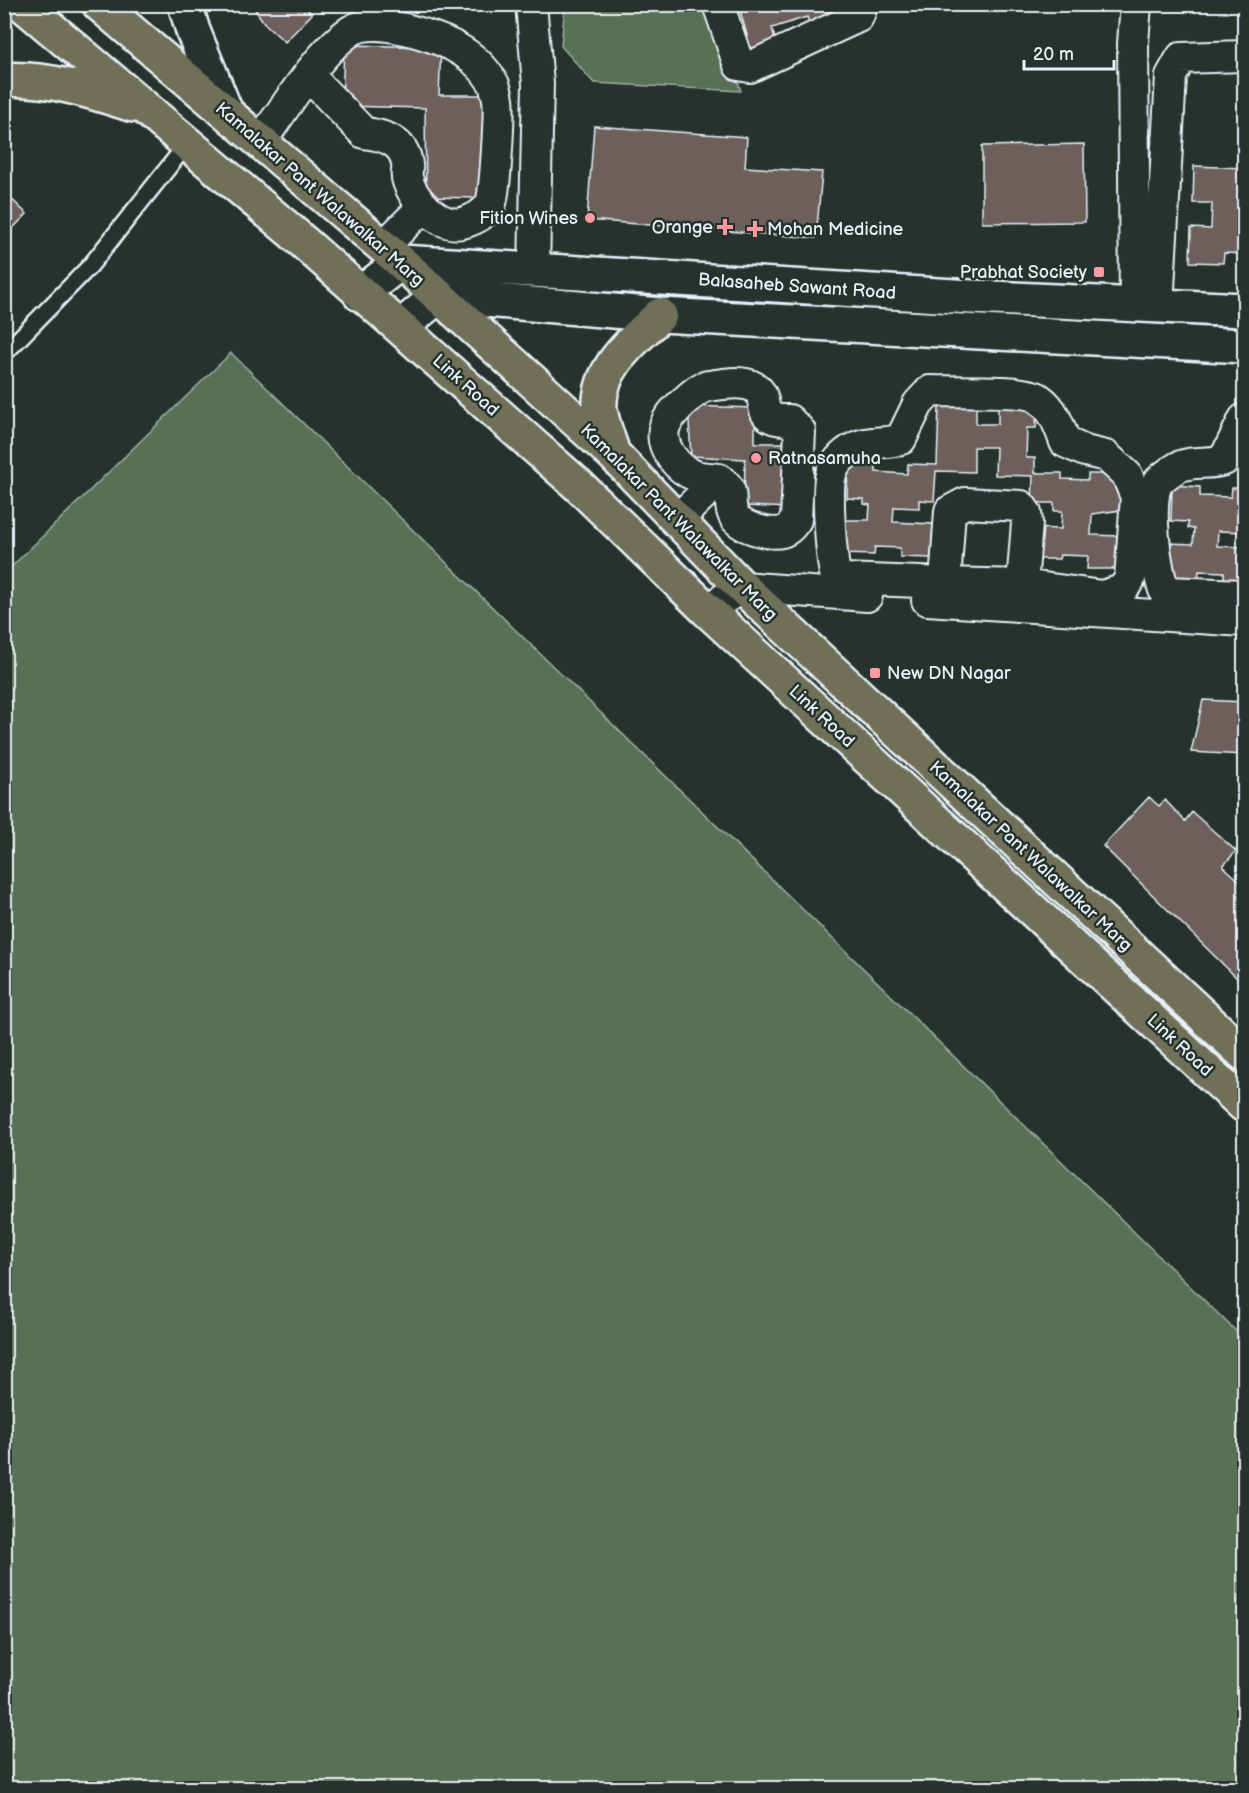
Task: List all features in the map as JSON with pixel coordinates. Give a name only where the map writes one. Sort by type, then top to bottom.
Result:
[{"type":"main road","points":[[22,4],[401,327],[438,296]]},
{"type":"main road","name":"Kamalakar Pant Walawalkar Marg","points":[[99,4],[392,255],[614,455],[742,587],[1245,1054]]},
{"type":"main road","points":[[185,4],[193,31],[226,112]]},
{"type":"main road","points":[[4,80],[48,83],[99,94],[146,109]]},
{"type":"main road","points":[[360,294],[392,255]]},
{"type":"main road","name":"Balasaheb Sawant Road","points":[[392,255],[534,270],[1245,310]]},
{"type":"main road","name":"Balasaheb Sawant Road","points":[[438,296],[660,315],[1245,346]]},
{"type":"main road","points":[[1188,343],[1196,308]]},
{"type":"main road","points":[[614,455],[600,411],[600,388],[618,356],[660,315]]},
{"type":"main road","name":"Link Road","points":[[401,327],[578,485],[706,610],[1245,1105]]},
{"type":"street","points":[[531,4],[538,84],[534,270]]},
{"type":"street","points":[[718,4],[739,65],[750,67],[858,17],[863,4]]},
{"type":"street","points":[[1136,4],[1133,43],[1146,305]]},
{"type":"street","points":[[260,142],[309,76],[337,43],[355,28],[384,24],[435,36],[461,50],[491,78],[498,98],[492,201],[482,215],[461,223],[443,221],[424,206],[407,178],[407,162],[401,148],[384,135],[364,134],[309,76]]},
{"type":"street","points":[[1146,305],[1171,76],[1181,58],[1245,56]]},
{"type":"street","points":[[392,255],[424,206]]},
{"type":"street","points":[[743,383],[757,388],[768,417],[776,421],[789,420],[800,431],[796,520],[781,532],[740,524],[733,516],[727,484],[719,479],[694,475],[679,465],[668,452],[664,431],[673,412],[698,389],[705,386],[743,383]]},
{"type":"street","points":[[706,610],[742,587],[1102,596],[1122,590],[1130,579],[1136,497],[1127,475],[1106,456],[1085,451],[1065,442],[1058,422],[1047,406],[1036,396],[930,391],[918,404],[901,439],[888,444],[874,443],[856,447],[836,462],[830,479],[832,561],[835,573],[844,579],[946,592]]},
{"type":"street","points":[[1245,419],[1224,460],[1210,464],[1197,463],[1178,467],[1158,482],[1153,499],[1159,578],[1166,592],[1245,595]]},
{"type":"street","points":[[677,520],[719,479]]},
{"type":"street","points":[[946,592],[950,511],[965,503],[1021,506],[1026,513],[1020,595]]},
{"type":"street","points":[[1020,595],[1245,621]]},
{"type":"lane","points":[[4,354],[90,266],[187,144]]},
{"type":"green space","points":[[565,5],[712,5],[741,91],[594,83],[561,46]]},
{"type":"green space","points":[[231,353],[1244,1339],[1244,1788],[5,1788],[5,573]]},
{"type":"building","points":[[251,4],[302,4],[312,14],[285,42],[265,24]]},
{"type":"building","points":[[738,4],[828,4],[833,21],[812,31],[807,17],[772,28],[777,47],[753,56]]},
{"type":"building","points":[[344,45],[441,47],[439,95],[487,95],[480,198],[426,197],[425,108],[342,106]]},
{"type":"building","points":[[594,126],[747,137],[745,167],[822,172],[816,238],[587,220]]},
{"type":"building","points":[[1084,144],[1085,222],[982,223],[982,146]]},
{"type":"building","points":[[1194,166],[1244,168],[1244,254],[1224,253],[1223,263],[1190,262],[1191,228],[1211,229],[1212,203],[1193,203]]},
{"type":"building","points":[[4,192],[27,214],[4,237]]},
{"type":"building","points":[[939,405],[976,406],[976,424],[998,424],[998,406],[1037,407],[1036,428],[1027,428],[1026,458],[1035,458],[1035,473],[1062,473],[1062,479],[1088,480],[1088,474],[1122,474],[1121,510],[1092,514],[1091,535],[1120,536],[1119,569],[1087,569],[1088,556],[1060,555],[1059,559],[1030,559],[1031,528],[1061,529],[1062,511],[1054,511],[1054,503],[1032,503],[1033,476],[995,475],[996,447],[974,447],[974,472],[936,471],[934,501],[919,500],[919,508],[894,507],[893,522],[933,524],[931,558],[900,557],[900,548],[875,547],[874,555],[844,554],[845,520],[869,520],[870,505],[864,504],[864,499],[847,498],[848,461],[876,463],[876,472],[907,474],[908,464],[937,465]]},
{"type":"building","name":"Ratnasamuha","points":[[688,406],[755,408],[755,443],[794,443],[792,508],[744,506],[745,459],[691,456]]},
{"type":"building","points":[[1172,485],[1200,487],[1200,496],[1231,497],[1232,488],[1244,488],[1243,532],[1218,531],[1217,546],[1244,547],[1244,581],[1224,580],[1224,572],[1199,571],[1198,579],[1168,578],[1169,543],[1193,544],[1194,529],[1188,528],[1188,522],[1171,521]]},
{"type":"building","points":[[1203,700],[1244,702],[1244,755],[1191,752]]},
{"type":"building","points":[[1149,797],[1159,806],[1165,800],[1185,821],[1192,812],[1236,851],[1223,866],[1244,885],[1244,985],[1103,846]]},
{"type":"place","name":"Fition Wines","points":[[590,218]]},
{"type":"place","name":"Orange","points":[[725,227]]},
{"type":"place","name":"Mohan Medicine","points":[[755,229]]},
{"type":"place","name":"Prabhat Society","points":[[1099,272]]},
{"type":"place","name":"Ratnasamuha","points":[[756,458]]},
{"type":"place","name":"New DN Nagar","points":[[875,673]]}]
